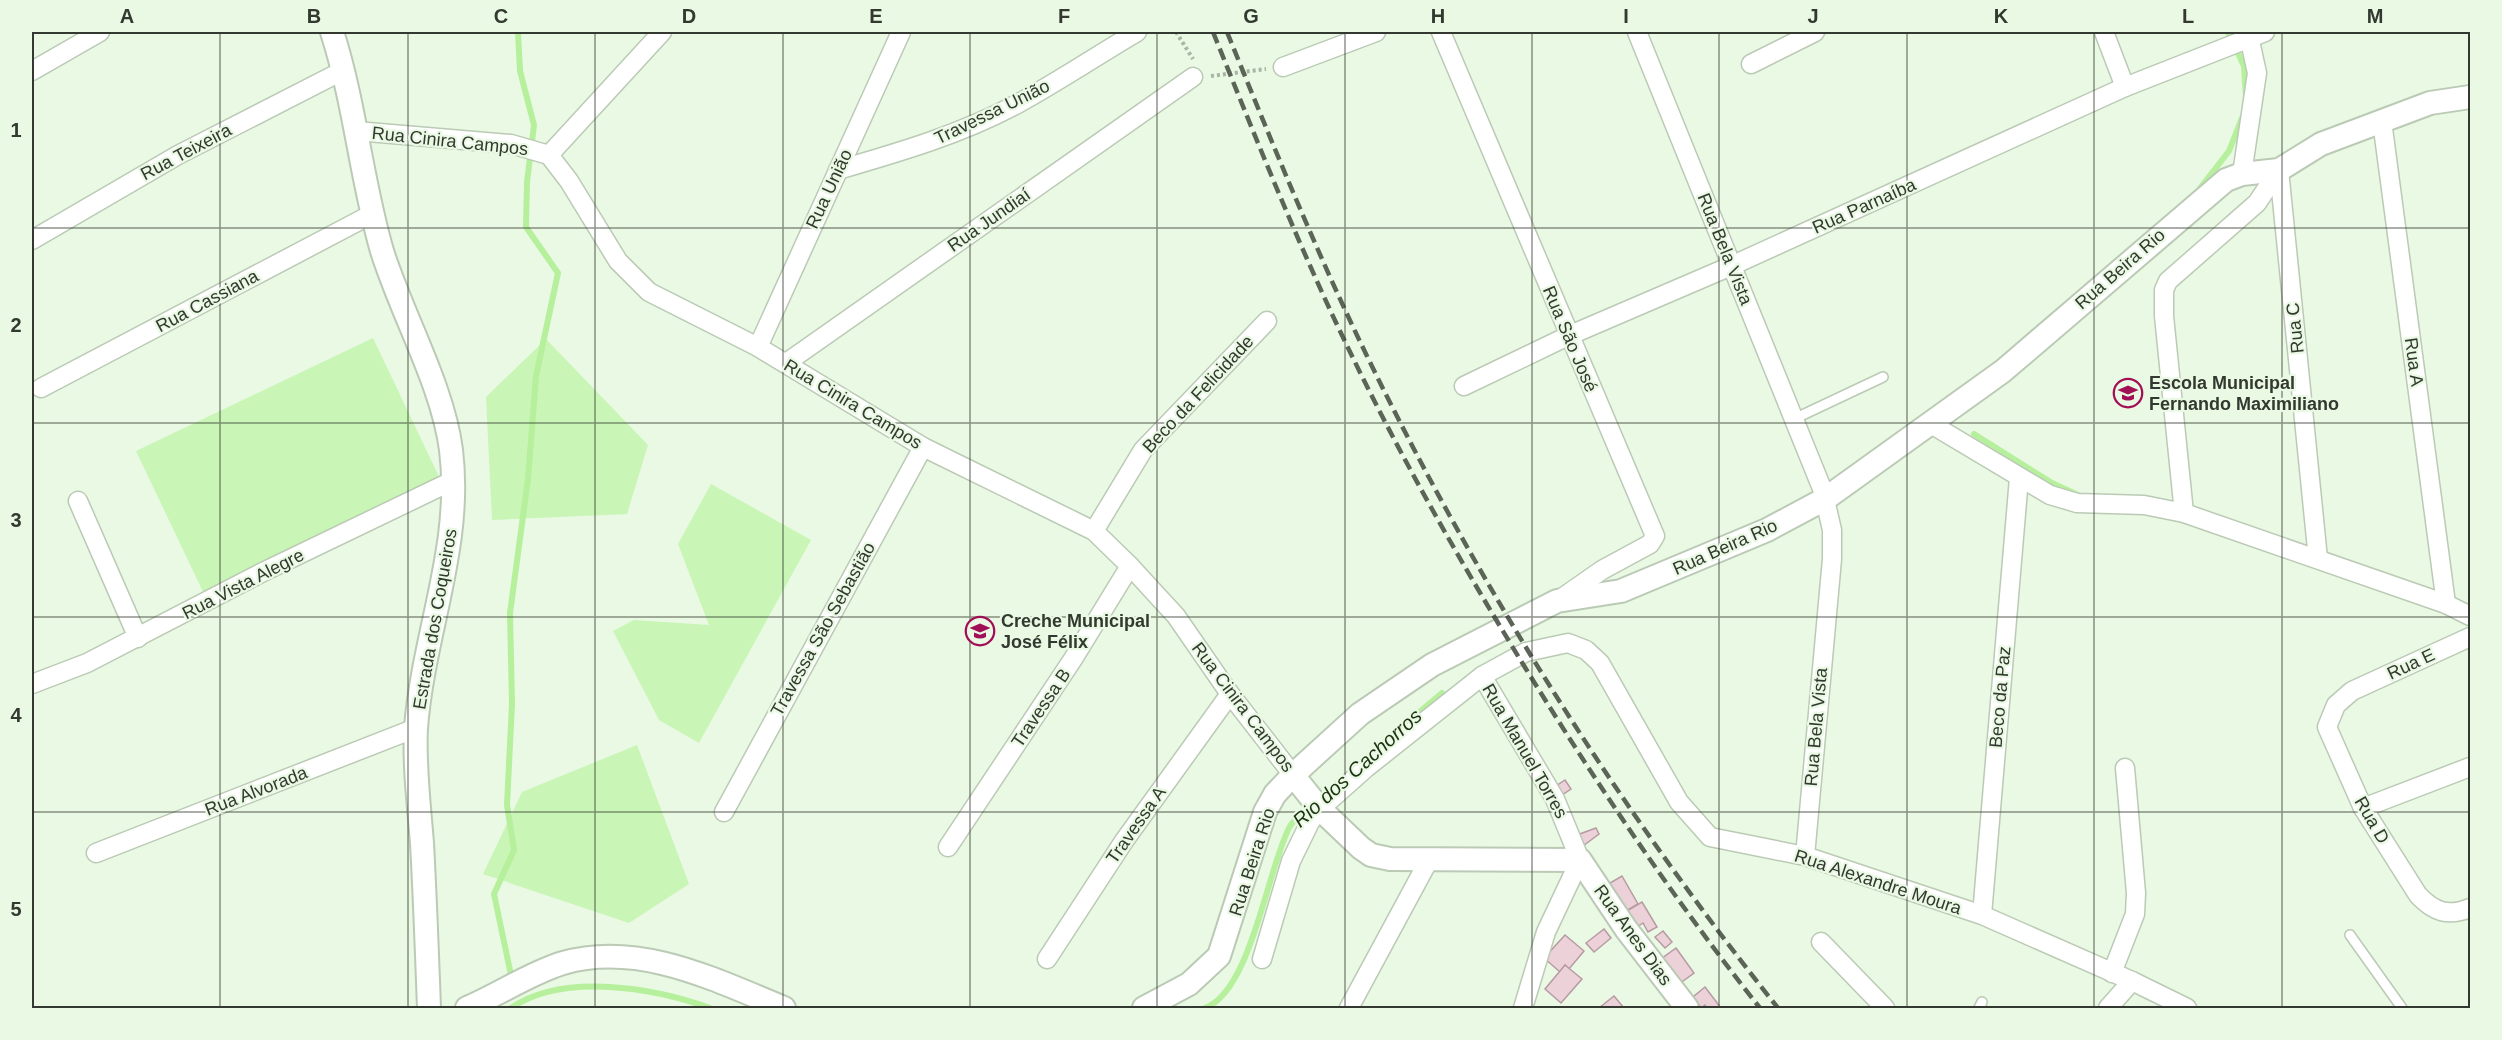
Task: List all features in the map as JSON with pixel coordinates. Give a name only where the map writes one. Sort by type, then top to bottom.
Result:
[{"type":"street","points":[[32,71],[100,32]]},
{"type":"street","name":"Estrada dos Coqueiros","points":[[332,32],[344,70],[372,214],[396,296],[446,423],[451,451],[453,527],[425,668],[416,728],[429,1008]]},
{"type":"street","points":[[544,153],[662,32]]},
{"type":"street","name":"Rua União","points":[[758,347],[902,32]]},
{"type":"street","name":"Travessa União","points":[[838,170],[921,146],[972,125],[1019,103],[1137,32]]},
{"type":"street","points":[[1283,67],[1376,32]]},
{"type":"street","name":"Rua São José","points":[[1442,32],[1568,336],[1655,536],[1650,544],[1602,570],[1557,601]]},
{"type":"street","name":"Rua Bela Vista","points":[[1637,32],[1731,266],[1796,418],[1824,495],[1832,530],[1832,559],[1804,856]]},
{"type":"street","points":[[1751,64],[1815,32]]},
{"type":"street","points":[[2104,32],[2125,87]]},
{"type":"street","points":[[2251,35],[2257,73],[2242,174],[2278,170],[2321,144],[2430,103],[2470,97]]},
{"type":"street","name":"Rua Parnaíba","points":[[1464,386],[1568,336],[1731,266],[2125,87],[2251,35]]},
{"type":"street","name":"Rua Teixeira","points":[[32,240],[178,155],[344,70]]},
{"type":"street","name":"Rua Jundiaí","points":[[786,363],[1198,76]]},
{"type":"street","name":"Rua A","points":[[2382,121],[2446,604]]},
{"type":"street","name":"Rua Cinira Campos","points":[[356,130],[511,144],[544,153],[569,181],[618,261],[634,279],[666,303],[758,347],[923,447],[1094,531],[1176,616],[1230,694],[1296,779]]},
{"type":"street","points":[[2184,513],[2164,316],[2164,290],[2168,281],[2257,203],[2278,170]]},
{"type":"street","name":"Rua C","points":[[2278,170],[2318,559]]},
{"type":"street","name":"Rua Beira Rio","points":[[1144,1008],[1189,984],[1220,956],[1265,813],[1275,794],[1296,779],[1360,714],[1402,683],[1473,642],[1557,601],[1621,591],[1767,530],[1931,424],[2003,371],[2188,210],[2226,180],[2242,174]]},
{"type":"street","name":"Rua Cassiana","points":[[41,388],[372,214]]},
{"type":"street","name":"Beco da Felicidade","points":[[1094,531],[1120,483],[1143,450],[1267,321]]},
{"type":"street","points":[[1931,424],[2050,495],[2077,503],[2144,505],[2184,513],[2446,604],[2470,616]]},
{"type":"street","name":"Travessa São Sebastião","points":[[724,812],[923,447]]},
{"type":"street","name":"Beco da Paz","points":[[1982,915],[2019,478]]},
{"type":"street","name":"Rua Vista Alegre","points":[[32,684],[87,663],[265,571],[453,481]]},
{"type":"street","points":[[78,501],[138,638]]},
{"type":"street","name":"Travessa B","points":[[948,847],[1073,659],[1130,566]]},
{"type":"street","name":"Rua E","points":[[2352,691],[2470,636]]},
{"type":"street","name":"Rua Alexandre Moura","points":[[1262,958],[1291,861],[1318,807],[1482,676],[1526,652],[1542,646],[1568,643],[1586,650],[1600,663],[1678,802],[1701,830],[1720,841],[1804,856],[1982,915],[2132,981],[2187,1008]]},
{"type":"street","name":"Rua Manuel Torres","points":[[1482,676],[1555,799],[1580,860]]},
{"type":"street","name":"Rua D","points":[[2352,691],[2336,705],[2327,727],[2363,808],[2418,895],[2428,906],[2450,914],[2470,908]]},
{"type":"street","name":"Travessa A","points":[[1047,959],[1124,841],[1230,694]]},
{"type":"street","name":"Rua Alvorada","points":[[96,853],[416,728]]},
{"type":"street","points":[[2363,808],[2470,767]]},
{"type":"street","points":[[2112,973],[2135,914],[2136,893],[2125,768]]},
{"type":"street","points":[[1296,779],[1318,807],[1371,855],[1390,859],[1580,860],[1545,932],[1523,1008]]},
{"type":"street","points":[[1349,1008],[1430,858]]},
{"type":"street","name":"Rua Anes Dias","points":[[1580,860],[1626,929],[1687,1008]]},
{"type":"street","points":[[1821,942],[1885,1008]]},
{"type":"street","points":[[467,1008],[502,998],[560,964],[585,957],[613,955],[664,963],[784,1008]]},
{"type":"street","points":[[2108,1008],[2132,981]]},
{"type":"lane","points":[[1796,418],[1883,377]]},
{"type":"lane","points":[[2350,935],[2402,1008]]},
{"type":"path","points":[[1176,32],[1198,76],[1283,67]]},
{"type":"green space","points":[[373,338],[442,483],[205,596],[136,451]]},
{"type":"green space","points":[[546,339],[648,445],[627,514],[492,520],[486,397]]},
{"type":"green space","points":[[711,484],[811,540],[699,743],[659,720],[613,631],[634,620],[709,625],[678,544]]},
{"type":"green space","points":[[637,745],[689,884],[629,923],[483,874],[522,792]]},
{"type":"building","points":[[1565,780],[1571,789],[1559,797],[1553,788]]},
{"type":"building","points":[[1596,828],[1599,834],[1583,846],[1577,835]]},
{"type":"building","points":[[1622,876],[1638,904],[1626,911],[1610,883]]},
{"type":"building","points":[[1642,902],[1657,927],[1648,932],[1643,923],[1634,929],[1625,912]]},
{"type":"building","points":[[1604,929],[1611,938],[1594,952],[1586,943]]},
{"type":"building","points":[[1663,931],[1672,942],[1665,948],[1655,937]]},
{"type":"building","points":[[1565,935],[1584,951],[1569,969],[1565,965],[1560,972],[1544,958]]},
{"type":"building","points":[[1676,948],[1694,973],[1679,984],[1661,959]]},
{"type":"building","points":[[1565,965],[1582,979],[1561,1003],[1545,989]]},
{"type":"building","points":[[1705,987],[1721,1008],[1707,1008],[1705,1005],[1701,1008],[1693,997]]},
{"type":"building","points":[[1614,996],[1624,1008],[1599,1008]]},
{"type":"waterway","points":[[512,980],[494,894],[514,850],[507,805],[512,704],[510,613],[528,479],[536,376],[558,273],[526,227],[527,182],[534,125],[520,71],[518,32]]},
{"type":"waterway","points":[[2228,32],[2244,66],[2246,97]]},
{"type":"waterway","points":[[2198,191],[2229,151],[2242,118]]},
{"type":"waterway","points":[[1974,434],[2052,483],[2078,495]]},
{"type":"waterway","name":"Rio dos Cachorros","points":[[1385,741],[1442,693]]},
{"type":"waterway","name":"Rio dos Cachorros","points":[[1205,1008],[1221,997],[1234,979],[1256,928],[1289,828],[1312,806]]},
{"type":"waterway","name":"Rio dos Cachorros","points":[[511,1008],[532,997],[557,990],[582,987],[609,987],[663,994],[710,1008]]},
{"type":"railway","points":[[1213,32],[1315,278],[1393,438],[1436,516],[1526,669],[1609,799],[1668,885],[1760,1008]]},
{"type":"railway","points":[[1227,32],[1329,275],[1409,440],[1455,526],[1503,610],[1607,774],[1662,854],[1778,1008]]},
{"type":"place","name":"Escola Municipal Fernando Maximiliano","points":[[2128,393]]},
{"type":"place","name":"Creche Municipal José Félix","points":[[980,631]]}]
